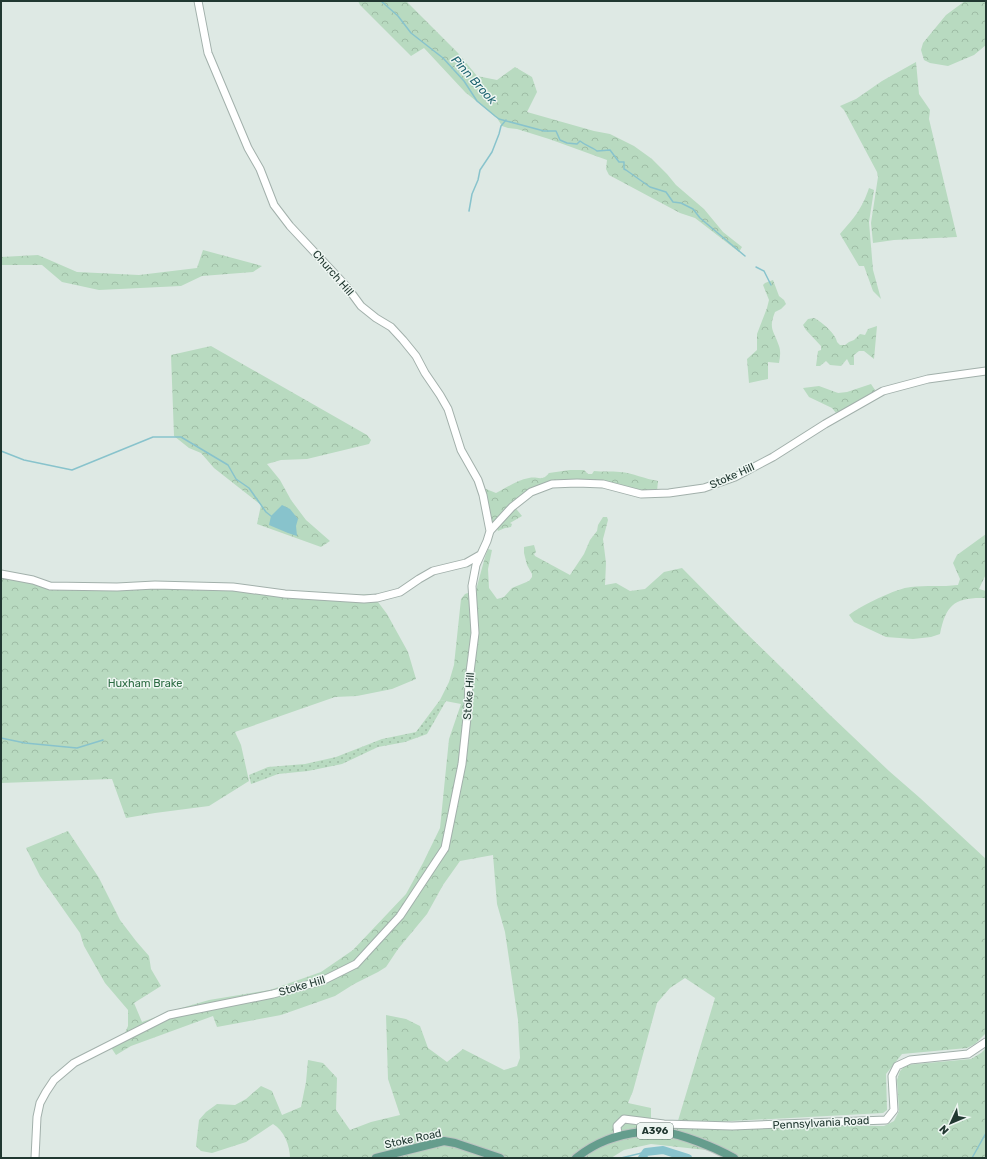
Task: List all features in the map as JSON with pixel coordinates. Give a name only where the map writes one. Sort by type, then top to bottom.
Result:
[{"type":"main road","name":"A396","points":[[576,1158],[595,1145],[618,1136],[658,1130],[677,1135],[724,1152],[734,1158]]},
{"type":"main road","name":"Stoke Road","points":[[376,1158],[444,1141],[456,1143],[500,1158]]},
{"type":"street","name":"Church Hill","points":[[198,1],[208,53],[248,148],[260,169],[274,205],[290,226],[347,287],[361,306],[376,318],[391,327],[416,356],[425,373],[448,408],[461,450],[478,480],[483,495],[490,531]]},
{"type":"street","name":"Stoke Hill","points":[[35,1158],[37,1117],[40,1103],[54,1080],[74,1063],[169,1015],[273,994],[322,982],[356,964],[400,916],[446,848],[463,757],[468,708],[469,680],[475,633],[472,586],[473,563],[480,555],[490,531],[512,507],[531,492],[552,484],[603,484],[629,492],[648,494],[669,493],[704,488],[735,477],[773,457],[825,424],[883,391],[928,379],[986,371]]},
{"type":"street","points":[[1,574],[33,580],[50,586],[118,587],[155,585],[233,587],[285,594],[364,599],[377,598],[400,592],[433,571],[473,563]]},
{"type":"street","name":"Pennsylvania Road","points":[[618,1136],[616,1130],[617,1126],[624,1119],[664,1124],[732,1126],[886,1120],[894,1110],[892,1076],[897,1066],[910,1060],[968,1054],[986,1042]]},
{"type":"green space","points":[[358,1],[406,1],[458,53],[477,76],[497,80],[515,67],[532,77],[537,92],[527,112],[610,134],[634,146],[652,159],[676,185],[704,209],[723,232],[742,247],[739,252],[695,218],[680,213],[609,175],[606,169],[607,160],[549,139],[502,126],[497,118],[465,92],[424,48],[411,56],[360,5]]},
{"type":"green space","points":[[965,1],[986,1],[986,45],[974,55],[948,66],[930,63],[924,60],[921,50],[923,43],[946,15]]},
{"type":"green space","points":[[916,62],[919,94],[930,110],[929,119],[957,237],[894,240],[873,243],[871,223],[878,177],[877,172],[844,110],[840,106],[856,99],[882,81]]},
{"type":"green space","points":[[869,188],[874,190],[869,222],[873,270],[881,299],[873,291],[864,266],[859,266],[840,234],[857,213]]},
{"type":"green space","points":[[203,250],[262,266],[253,272],[202,276],[181,286],[99,290],[62,282],[42,265],[1,265],[1,257],[38,255],[77,272],[139,275],[197,268]]},
{"type":"green space","points":[[773,280],[779,296],[786,304],[775,312],[772,322],[772,330],[780,350],[779,363],[768,362],[768,379],[749,383],[747,359],[757,350],[757,334],[769,300],[763,285]]},
{"type":"green space","points":[[814,318],[828,328],[840,345],[845,345],[854,340],[860,334],[865,335],[868,329],[877,326],[874,359],[864,351],[859,351],[854,355],[854,365],[850,365],[847,359],[841,366],[830,365],[826,361],[820,366],[816,366],[818,351],[821,350],[821,346],[803,325],[808,319]]},
{"type":"green space","points":[[211,346],[367,435],[371,440],[369,444],[307,459],[281,460],[267,464],[280,480],[291,500],[306,520],[330,541],[321,547],[257,524],[261,505],[214,468],[201,453],[189,448],[174,436],[171,355]]},
{"type":"green space","points":[[871,384],[875,390],[872,395],[836,413],[832,408],[809,397],[803,388],[819,386],[838,393],[847,392]]},
{"type":"green space","points":[[584,470],[588,474],[592,474],[594,471],[630,474],[658,481],[657,491],[639,492],[604,482],[586,480],[547,483],[513,505],[522,516],[510,523],[512,524],[511,527],[498,531],[496,526],[488,527],[479,493],[486,489],[496,493],[516,482],[525,479],[542,478],[549,473]]},
{"type":"green space","points":[[603,517],[607,517],[608,520],[603,539],[606,563],[605,585],[616,583],[630,591],[645,589],[664,572],[682,568],[830,715],[986,859],[986,1033],[975,1044],[967,1048],[902,1054],[886,1074],[887,1110],[883,1113],[677,1124],[715,998],[685,978],[670,988],[657,1003],[633,1091],[628,1103],[651,1108],[651,1126],[656,1122],[684,1125],[884,1126],[894,1121],[899,1111],[897,1080],[900,1071],[906,1065],[971,1059],[986,1048],[986,1158],[736,1158],[724,1152],[651,1144],[624,1150],[611,1158],[290,1158],[286,1139],[280,1130],[273,1124],[246,1142],[212,1153],[201,1151],[196,1146],[199,1120],[206,1112],[217,1104],[235,1105],[246,1099],[261,1086],[272,1091],[282,1115],[301,1107],[306,1082],[308,1060],[323,1063],[337,1078],[336,1110],[350,1130],[371,1122],[400,1115],[388,1079],[386,1015],[406,1019],[420,1026],[428,1048],[447,1062],[463,1049],[504,1070],[517,1066],[520,1058],[518,1020],[505,932],[497,904],[493,855],[460,861],[443,885],[427,914],[398,949],[386,967],[335,996],[281,1015],[217,1027],[213,1016],[131,1046],[116,1055],[110,1046],[121,1042],[128,1026],[128,1010],[105,983],[84,946],[80,933],[40,876],[26,848],[68,831],[99,878],[120,920],[149,956],[151,969],[161,986],[134,1003],[142,1022],[209,1000],[270,990],[321,972],[353,950],[406,894],[440,828],[449,739],[461,704],[440,700],[449,682],[454,665],[461,599],[465,594],[476,590],[488,549],[492,550],[488,569],[489,588],[497,599],[504,597],[512,588],[529,581],[532,577],[527,565],[524,547],[534,545],[536,552],[534,554],[535,556],[570,575],[584,554]]},
{"type":"green space","points":[[986,534],[986,574],[979,589],[986,591],[986,598],[967,599],[954,604],[945,616],[940,634],[931,637],[913,639],[886,637],[854,622],[849,615],[879,598],[905,588],[917,586],[958,585],[960,579],[953,563],[957,555]]},
{"type":"green space","name":"Huxham Brake","points":[[1,577],[50,583],[98,585],[146,582],[207,583],[246,586],[326,597],[372,594],[387,614],[408,652],[416,679],[392,689],[357,696],[335,697],[235,732],[241,745],[249,781],[209,806],[126,818],[112,779],[1,783]]},
{"type":"green space","points":[[440,700],[446,701],[427,734],[405,742],[378,747],[342,764],[308,771],[278,774],[251,784],[249,775],[268,767],[305,764],[336,757],[382,739],[416,732]]},
{"type":"water","points":[[282,505],[290,509],[298,519],[296,526],[297,536],[269,525],[271,516]]},
{"type":"waterway","name":"Pinn Brook","points":[[381,1],[398,16],[411,33],[443,58],[464,81],[477,101],[499,119],[544,131],[556,131],[560,140],[567,143],[577,144],[580,141],[597,151],[610,150],[619,162],[624,162],[624,169],[650,187],[666,192],[673,202],[681,203],[693,209],[700,218],[745,256]]},
{"type":"waterway","points":[[469,211],[472,194],[478,180],[480,170],[492,152],[501,126],[506,120]]},
{"type":"waterway","name":"Pinn Brook","points":[[756,267],[764,271],[771,285]]},
{"type":"waterway","points":[[1,451],[24,460],[72,470],[153,437],[181,437],[228,465],[236,479],[249,488],[266,512],[271,516]]},
{"type":"waterway","points":[[1,738],[25,743],[77,748],[103,740]]},
{"type":"waterway","points":[[972,1158],[986,1133]]},
{"type":"waterway","points":[[642,1158],[646,1152],[663,1150],[688,1158]]},
{"type":"waterway","points":[[621,1158],[646,1152]]}]
